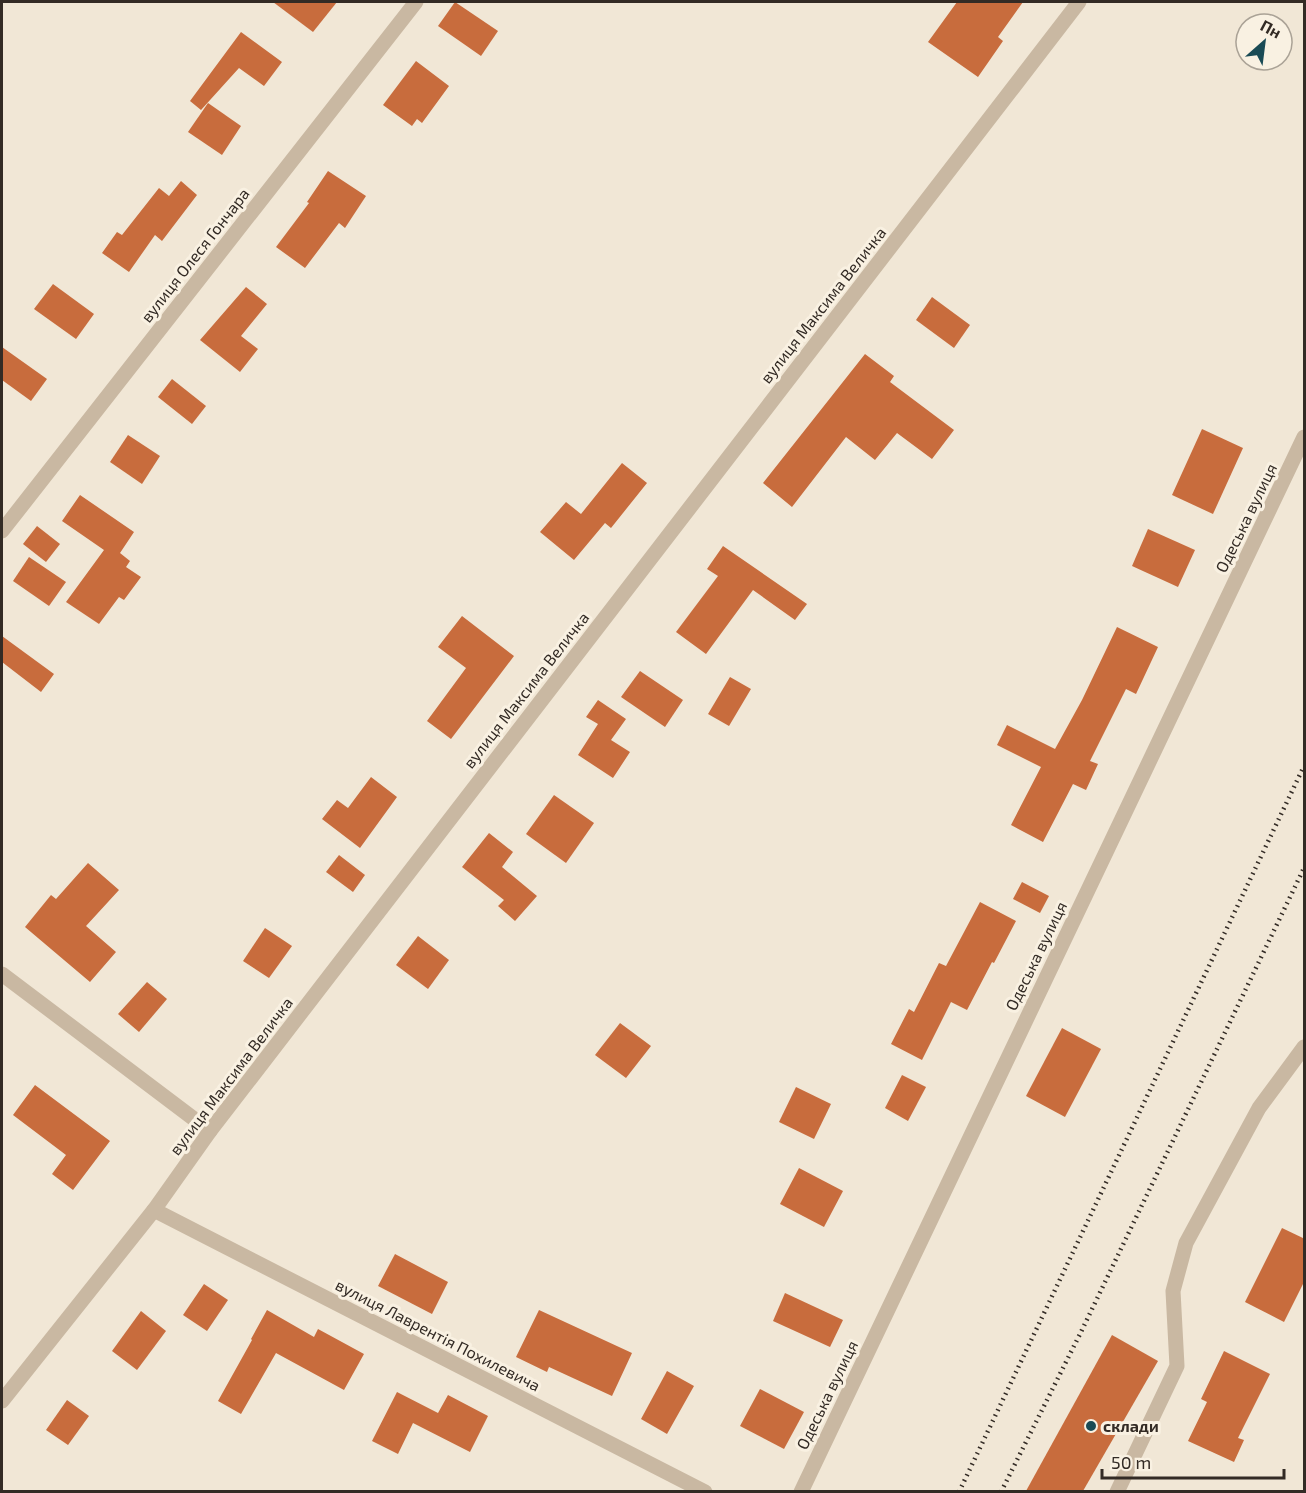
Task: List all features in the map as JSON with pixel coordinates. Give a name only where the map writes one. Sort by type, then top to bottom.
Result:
[{"type":"street","name":"вулиця Олеся Гончара","points":[[2,531],[416,2]]},
{"type":"street","name":"вулиця Максима Величка","points":[[2,1401],[154,1210],[210,1131],[1079,2]]},
{"type":"street","name":"Одеська вулиця","points":[[801,1491],[1305,437]]},
{"type":"street","points":[[2,975],[210,1131]]},
{"type":"street","points":[[1117,1491],[1177,1366],[1173,1291],[1186,1243],[1259,1108],[1305,1047]]},
{"type":"street","name":"вулиця Лаврентія Похилевича","points":[[154,1210],[705,1491]]},
{"type":"building","points":[[273,2],[337,2],[313,32]]},
{"type":"building","points":[[455,2],[498,31],[481,56],[438,26]]},
{"type":"building","points":[[957,2],[1023,2],[998,37],[1003,41],[978,77],[928,42]]},
{"type":"building","points":[[241,32],[282,62],[264,86],[239,68],[201,110],[190,101]]},
{"type":"building","points":[[416,61],[449,86],[422,123],[417,119],[412,126],[383,105]]},
{"type":"building","points":[[208,103],[241,126],[222,155],[188,132]]},
{"type":"building","points":[[328,171],[366,196],[345,228],[339,223],[305,268],[276,247],[309,203],[307,202]]},
{"type":"building","points":[[181,181],[197,195],[162,241],[155,235],[129,272],[102,253],[117,232],[122,235],[159,188],[169,196]]},
{"type":"building","points":[[53,284],[94,314],[76,339],[34,309]]},
{"type":"building","points":[[246,287],[267,304],[241,336],[258,349],[240,372],[200,340]]},
{"type":"building","points":[[932,297],[970,325],[954,348],[916,320]]},
{"type":"building","points":[[2,347],[47,379],[31,401],[2,380]]},
{"type":"building","points":[[865,354],[894,376],[890,382],[954,430],[932,459],[897,433],[875,460],[846,437],[792,507],[763,483]]},
{"type":"building","points":[[172,379],[206,406],[192,424],[158,397]]},
{"type":"building","points":[[1202,429],[1243,448],[1213,514],[1172,495]]},
{"type":"building","points":[[128,435],[160,456],[142,484],[110,462]]},
{"type":"building","points":[[622,463],[647,483],[611,528],[605,523],[574,560],[540,532],[566,502],[581,514]]},
{"type":"building","points":[[80,495],[134,532],[120,553],[130,561],[126,567],[141,577],[124,600],[119,597],[99,624],[66,602],[104,550],[62,521]]},
{"type":"building","points":[[37,526],[60,544],[46,562],[23,544]]},
{"type":"building","points":[[1148,529],[1195,550],[1178,587],[1132,566]]},
{"type":"building","points":[[723,546],[807,604],[795,620],[753,590],[706,654],[676,632],[718,576],[707,569]]},
{"type":"building","points":[[29,557],[66,582],[49,606],[13,581]]},
{"type":"building","points":[[462,616],[514,656],[451,739],[427,721],[466,668],[438,647]]},
{"type":"building","points":[[1117,627],[1158,647],[1136,694],[1126,689],[1090,761],[1098,764],[1086,790],[1073,784],[1043,842],[1011,825],[1041,767],[997,745],[1007,725],[1055,749],[1082,700]]},
{"type":"building","points":[[2,636],[54,674],[41,692],[2,662]]},
{"type":"building","points":[[640,671],[683,700],[665,727],[621,697]]},
{"type":"building","points":[[730,677],[751,689],[729,726],[708,714]]},
{"type":"building","points":[[598,700],[626,719],[611,740],[630,752],[613,778],[578,755],[598,724],[586,717]]},
{"type":"building","points":[[371,777],[397,797],[360,848],[322,819],[337,800],[348,808]]},
{"type":"building","points":[[554,795],[594,823],[566,863],[526,834]]},
{"type":"building","points":[[489,833],[513,852],[502,867],[537,896],[515,921],[498,906],[504,900],[462,867]]},
{"type":"building","points":[[339,855],[365,875],[353,892],[326,872]]},
{"type":"building","points":[[88,863],[119,890],[86,926],[116,952],[90,982],[25,927],[51,895],[56,899]]},
{"type":"building","points":[[1022,882],[1049,896],[1040,913],[1013,899]]},
{"type":"building","points":[[980,902],[1016,921],[967,1010],[951,1002],[922,1060],[891,1044],[909,1009],[914,1012],[939,963],[946,966]]},
{"type":"building","points":[[265,928],[292,946],[269,978],[243,961]]},
{"type":"building","points":[[418,936],[449,960],[428,989],[396,965]]},
{"type":"building","points":[[147,982],[167,999],[139,1032],[118,1014]]},
{"type":"building","points":[[620,1023],[651,1046],[626,1078],[595,1055]]},
{"type":"building","points":[[1062,1028],[1101,1049],[1065,1117],[1026,1096]]},
{"type":"building","points":[[902,1075],[926,1087],[908,1121],[885,1108]]},
{"type":"building","points":[[35,1085],[110,1141],[73,1190],[52,1174],[66,1155],[13,1115]]},
{"type":"building","points":[[796,1087],[831,1104],[814,1139],[779,1122]]},
{"type":"building","points":[[799,1168],[843,1191],[824,1227],[780,1204]]},
{"type":"building","points":[[1282,1228],[1305,1239],[1305,1280],[1284,1322],[1245,1302]]},
{"type":"building","points":[[395,1254],[448,1282],[432,1314],[378,1286]]},
{"type":"building","points":[[204,1284],[228,1300],[207,1331],[183,1315]]},
{"type":"building","points":[[785,1293],[843,1320],[830,1347],[773,1321]]},
{"type":"building","points":[[267,1310],[314,1337],[318,1329],[364,1354],[344,1390],[276,1353],[241,1414],[218,1401]]},
{"type":"building","points":[[539,1310],[632,1353],[612,1396],[549,1367],[547,1372],[516,1357]]},
{"type":"building","points":[[141,1311],[166,1331],[137,1370],[112,1351]]},
{"type":"building","name":"склади","points":[[1112,1335],[1158,1361],[1083,1491],[1026,1491]]},
{"type":"building","points":[[1224,1351],[1270,1374],[1238,1438],[1244,1440],[1234,1462],[1188,1441],[1207,1402],[1201,1399]]},
{"type":"building","points":[[667,1371],[694,1386],[667,1434],[641,1419]]},
{"type":"building","points":[[760,1389],[804,1412],[784,1449],[740,1426]]},
{"type":"building","points":[[397,1392],[438,1413],[448,1395],[488,1416],[470,1452],[413,1423],[398,1454],[372,1441]]},
{"type":"building","points":[[67,1400],[89,1416],[68,1445],[46,1430]]},
{"type":"railway","points":[[959,1492],[1304,766]]},
{"type":"railway","points":[[1001,1492],[1081,1332],[1304,868]]},
{"type":"place","name":"склади","points":[[1091,1426]]}]
